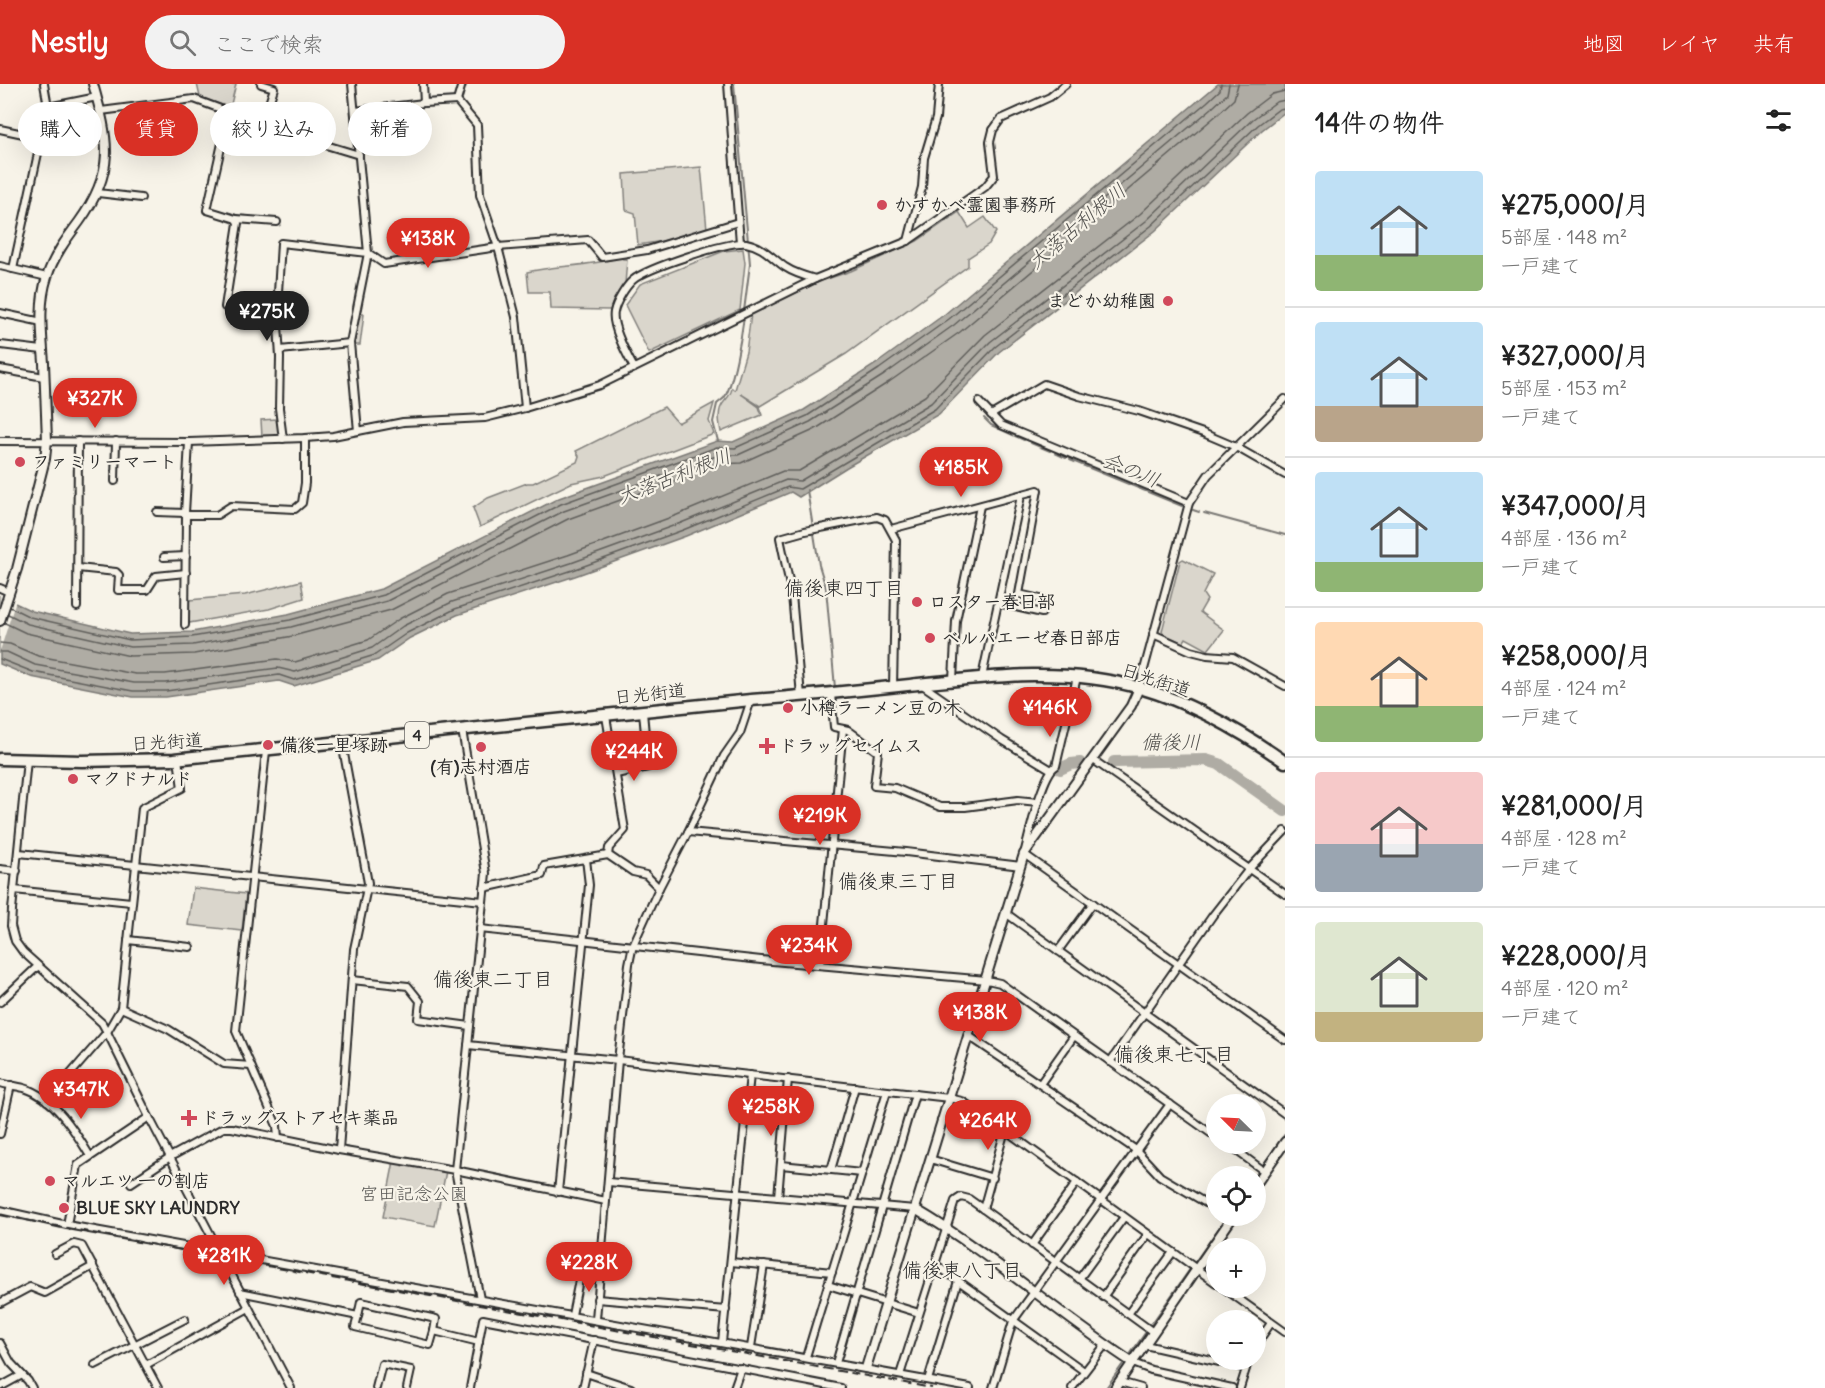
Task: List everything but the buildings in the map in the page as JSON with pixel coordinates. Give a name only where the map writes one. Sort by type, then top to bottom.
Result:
[{"type":"highway","name":"日光街道","points":[[0,759],[82,761],[178,759],[982,677],[1049,675],[1077,677],[1139,688],[1164,696],[1241,732],[1285,762]]},
{"type":"street","points":[[44,84],[47,102]]},
{"type":"street","points":[[93,84],[98,102]]},
{"type":"street","points":[[261,84],[274,88],[269,102]]},
{"type":"street","points":[[352,84],[354,102]]},
{"type":"street","points":[[423,84],[424,102]]},
{"type":"street","points":[[457,101],[462,84]]},
{"type":"street","points":[[728,84],[740,243]]},
{"type":"street","points":[[908,242],[921,187],[924,158],[936,118],[939,84]]},
{"type":"street","points":[[0,441],[189,442],[333,436],[403,422],[485,418],[600,385],[815,279],[908,242],[985,187],[994,176],[990,142],[993,130],[1001,119],[1050,97],[1066,84]]},
{"type":"street","points":[[72,102],[97,97]]},
{"type":"street","points":[[102,111],[194,99],[210,105]]},
{"type":"street","points":[[432,103],[457,101]]},
{"type":"street","points":[[457,101],[477,125],[480,195],[498,247],[516,317],[525,408]]},
{"type":"street","points":[[0,621],[45,459],[47,440],[42,322],[47,277],[54,260],[98,193],[106,158],[102,116]]},
{"type":"street","points":[[0,129],[18,133]]},
{"type":"street","points":[[13,269],[38,156]]},
{"type":"street","points":[[219,156],[207,210],[236,219],[277,222]]},
{"type":"street","points":[[357,431],[350,343],[368,253],[359,156]]},
{"type":"street","points":[[98,193],[141,198]]},
{"type":"street","points":[[236,219],[238,223],[225,307],[277,309]]},
{"type":"street","points":[[283,439],[279,408],[280,350],[277,309],[281,243],[368,253],[384,264],[498,247],[588,240],[602,257],[647,250],[738,222]]},
{"type":"street","points":[[634,368],[617,330],[614,313],[621,297],[633,280],[664,265],[726,244],[740,243],[761,247],[795,273],[815,279]]},
{"type":"street","points":[[0,266],[47,277]]},
{"type":"street","points":[[0,313],[42,322]]},
{"type":"street","points":[[280,350],[350,343]]},
{"type":"street","points":[[1,345],[42,350]]},
{"type":"street","points":[[0,369],[44,377]]},
{"type":"street","points":[[991,415],[1044,384],[1079,396],[1139,411],[1236,447],[1285,475]]},
{"type":"street","points":[[1024,854],[1131,706],[1139,688],[1189,503],[1208,475],[1285,399]]},
{"type":"street","points":[[979,402],[1001,425],[1189,503]]},
{"type":"street","points":[[157,512],[217,515],[231,506],[295,509],[302,503],[305,483],[305,438]]},
{"type":"street","points":[[77,607],[78,441]]},
{"type":"street","points":[[116,441],[116,480]]},
{"type":"street","points":[[185,625],[185,514],[189,442]]},
{"type":"street","points":[[891,529],[1038,490],[1016,607]]},
{"type":"street","points":[[982,677],[1021,496]]},
{"type":"street","points":[[953,680],[956,621],[980,506]]},
{"type":"street","points":[[801,696],[792,594],[780,538],[877,517],[885,520],[896,540],[893,687]]},
{"type":"street","points":[[164,557],[186,556]]},
{"type":"street","points":[[78,568],[116,572],[118,590],[147,590],[156,576],[186,573]]},
{"type":"street","points":[[0,588],[9,592]]},
{"type":"street","points":[[998,603],[1042,613],[1045,600],[1019,594]]},
{"type":"street","points":[[1154,634],[1191,651],[1233,657],[1285,686]]},
{"type":"street","points":[[866,1368],[987,980],[1038,802],[1050,769],[1056,765],[1077,677]]},
{"type":"street","points":[[920,684],[1002,740],[1050,769]]},
{"type":"street","points":[[832,694],[834,727],[848,730],[878,752],[874,786],[895,788],[940,807],[965,807],[1018,800],[1038,802]]},
{"type":"street","points":[[596,1319],[618,1060],[633,945],[724,756],[740,733],[751,700]]},
{"type":"street","points":[[615,774],[648,767],[643,712]]},
{"type":"street","points":[[606,716],[625,830],[609,848],[608,855]]},
{"type":"street","points":[[820,965],[843,729]]},
{"type":"street","points":[[462,730],[486,873],[455,1170],[480,1299]]},
{"type":"street","points":[[339,1150],[354,949],[368,888],[342,743]]},
{"type":"street","points":[[266,751],[236,1031],[277,1126],[278,1138]]},
{"type":"street","points":[[47,1101],[107,1032],[121,1008],[142,808],[182,788],[178,759]]},
{"type":"street","points":[[1092,759],[1285,894]]},
{"type":"street","points":[[27,760],[14,890],[12,926],[15,941],[38,966],[102,1023],[291,1388]]},
{"type":"street","points":[[1110,1062],[1178,963],[1249,868],[1285,831]]},
{"type":"street","points":[[688,832],[906,852],[1021,866]]},
{"type":"street","points":[[19,853],[483,901]]},
{"type":"street","points":[[1024,854],[1285,1040]]},
{"type":"street","points":[[484,888],[542,874],[544,866],[608,855],[633,872],[646,875],[659,888]]},
{"type":"street","points":[[558,1192],[589,885],[586,859]]},
{"type":"street","points":[[0,869],[17,871]]},
{"type":"street","points":[[14,890],[131,902]]},
{"type":"street","points":[[1058,951],[1093,903]]},
{"type":"street","points":[[1007,914],[1285,1114]]},
{"type":"street","points":[[480,929],[1000,983],[1206,1130]]},
{"type":"street","points":[[128,940],[190,947]]},
{"type":"street","points":[[0,1002],[38,966]]},
{"type":"street","points":[[352,980],[408,986],[420,1002],[418,1018],[470,1026]]},
{"type":"street","points":[[121,1008],[168,1029],[224,1064],[251,1066]]},
{"type":"street","points":[[969,1036],[1136,1150],[1161,1176],[1206,1203]]},
{"type":"street","points":[[1040,1084],[1074,1036]]},
{"type":"street","points":[[468,1046],[618,1060],[963,1101],[1206,1276]]},
{"type":"street","points":[[722,1342],[750,1075]]},
{"type":"street","points":[[778,1197],[788,1079]]},
{"type":"street","points":[[0,1083],[26,1088],[47,1101],[75,1131],[90,1156]]},
{"type":"street","points":[[0,1134],[11,1085]]},
{"type":"street","points":[[831,1170],[855,1087]]},
{"type":"street","points":[[806,1357],[887,1091]]},
{"type":"street","points":[[836,1363],[915,1094]]},
{"type":"street","points":[[993,1388],[1013,1321],[1170,1104]]},
{"type":"street","points":[[67,1225],[78,1165],[149,1117]]},
{"type":"street","points":[[131,1183],[170,1157],[223,1128],[232,1128],[339,1150],[455,1170],[606,1202]]},
{"type":"street","points":[[982,1209],[993,1178],[1005,1130]]},
{"type":"street","points":[[1266,1168],[1285,1142]]},
{"type":"street","points":[[1241,1154],[1257,1166]]},
{"type":"street","points":[[930,1159],[993,1178]]},
{"type":"street","points":[[781,1165],[862,1173]]},
{"type":"street","points":[[608,1182],[915,1209],[946,1227],[1105,1345],[1133,1363],[1151,1371],[1232,1388]]},
{"type":"street","points":[[1032,1245],[1077,1182]]},
{"type":"street","points":[[900,1375],[946,1227],[955,1201],[961,1197],[969,1199],[1153,1332]]},
{"type":"street","points":[[0,1210],[67,1225],[970,1388]]},
{"type":"street","points":[[1079,1279],[1124,1216]]},
{"type":"street","points":[[1141,1388],[1118,1385],[1224,1226]]},
{"type":"street","points":[[1103,1297],[1148,1234]]},
{"type":"street","points":[[55,1254],[74,1244],[82,1246],[158,1388]]},
{"type":"street","points":[[1128,1314],[1173,1252]]},
{"type":"street","points":[[731,1262],[832,1272]]},
{"type":"street","points":[[935,1264],[1084,1371]]},
{"type":"street","points":[[572,1315],[582,1265]]},
{"type":"street","points":[[751,1347],[764,1265]]},
{"type":"street","points":[[0,1303],[30,1287],[45,1293],[93,1266]]},
{"type":"street","points":[[928,1380],[958,1281]]},
{"type":"street","points":[[828,1284],[919,1313]]},
{"type":"street","points":[[240,1292],[358,1316]]},
{"type":"street","points":[[1236,1298],[1285,1332]]},
{"type":"street","points":[[597,1299],[726,1310]]},
{"type":"street","points":[[362,1302],[436,1319],[430,1345],[355,1327],[358,1316],[362,1302]]},
{"type":"street","points":[[146,1365],[249,1308]]},
{"type":"street","points":[[95,1365],[185,1318]]},
{"type":"street","points":[[470,1388],[483,1319],[841,1388]]},
{"type":"street","points":[[1266,1330],[1271,1323]]},
{"type":"street","points":[[434,1331],[479,1342]]},
{"type":"street","points":[[583,1388],[594,1340]]},
{"type":"street","points":[[0,1343],[11,1363],[32,1388]]},
{"type":"street","points":[[1072,1388],[1105,1345]]},
{"type":"street","points":[[1145,1345],[1206,1359]]},
{"type":"street","points":[[376,1388],[382,1364],[411,1370],[407,1388]]},
{"type":"street","points":[[734,1388],[741,1368]]},
{"type":"street","points":[[1240,1388],[1245,1370]]},
{"type":"street","points":[[586,1373],[631,1388]]},
{"type":"street","points":[[0,1387],[22,1375]]},
{"type":"green space","points":[[197,84],[236,84],[232,102],[214,102],[200,97]]},
{"type":"green space","points":[[701,167],[707,229],[638,245],[635,213],[626,210],[624,174]]},
{"type":"green space","points":[[959,212],[969,228],[985,217],[996,232],[989,244],[968,258],[968,266],[846,354],[760,406],[741,394],[759,407],[762,415],[721,432],[719,412],[732,388],[735,390],[746,352],[751,314],[821,281],[851,271],[917,241]]},
{"type":"green space","points":[[743,249],[745,263],[740,310],[649,353],[625,305],[640,284],[724,251]]},
{"type":"green space","points":[[620,257],[627,259],[625,284],[614,299],[610,310],[551,309],[550,292],[529,292],[527,272],[597,263]]},
{"type":"green space","points":[[359,314],[364,314],[360,345],[354,345]]},
{"type":"green space","points":[[714,403],[709,421],[714,434],[604,476],[571,483],[480,527],[473,508],[488,498],[527,483],[533,483],[577,462],[579,456],[576,451],[664,407],[678,423]]},
{"type":"green space","points":[[277,419],[279,434],[277,437],[262,437],[261,420]]},
{"type":"green space","points":[[1183,559],[1213,574],[1203,594],[1207,600],[1200,612],[1224,630],[1208,650],[1186,638],[1183,643],[1162,631],[1180,561]]},
{"type":"green space","points":[[301,581],[304,598],[269,609],[189,623],[189,600],[245,595]]},
{"type":"green space","points":[[193,888],[246,894],[242,931],[188,925]]},
{"type":"green space","name":"宮田記念公園","points":[[394,1161],[446,1171],[435,1226],[383,1217]]},
{"type":"water","name":"大落古利根川","points":[[1218,84],[1285,84],[1285,112],[1262,130],[1155,231],[999,352],[939,414],[799,497],[791,492],[686,536],[457,615],[410,638],[378,660],[294,686],[279,681],[166,697],[133,697],[31,677],[0,664],[0,596],[32,611],[130,634],[192,632],[288,614],[381,589],[559,498],[717,441],[733,442],[804,410],[876,364],[945,314]]},
{"type":"pier","points":[[0,593],[16,600],[0,651]]},
{"type":"waterway","points":[[734,84],[750,264],[744,311]]},
{"type":"waterway","name":"大落古利根川","points":[[718,441],[713,422],[717,404],[724,398],[731,383],[744,317]]},
{"type":"waterway","name":"会の川","points":[[984,418],[991,425],[1024,440]]},
{"type":"waterway","name":"会の川","points":[[1031,443],[1050,451]]},
{"type":"waterway","name":"会の川","points":[[1055,453],[1066,458]]},
{"type":"waterway","name":"会の川","points":[[1070,460],[1182,506]]},
{"type":"waterway","points":[[807,490],[819,565],[826,588],[835,688]]},
{"type":"waterway","name":"会の川","points":[[1193,510],[1199,512]]},
{"type":"waterway","name":"会の川","points":[[1204,513],[1285,535]]},
{"type":"waterway","name":"備後川","points":[[1114,762],[1206,760],[1219,764],[1285,811]]},
{"type":"waterway","name":"備後川","points":[[1060,769],[1080,763]]},
{"type":"waterway","points":[[1262,1166],[1285,1134]]},
{"type":"waterway","points":[[1129,1356],[1220,1226]]},
{"type":"waterway","points":[[1106,1388],[1125,1361]]},
{"type":"railway","points":[[0,1215],[932,1388]]},
{"type":"place","name":"かすかべ霊園事務所","points":[[882,205]]},
{"type":"place","name":"まどか幼稚園","points":[[1168,301]]},
{"type":"place","name":"ファミリーマート","points":[[20,462]]},
{"type":"place","name":"ロスター春日部","points":[[917,602]]},
{"type":"place","name":"ベルパエーゼ春日部店","points":[[930,638]]},
{"type":"place","name":"小樽ラーメン豆の木","points":[[788,708]]},
{"type":"place","name":"備後一里塚跡","points":[[268,745]]},
{"type":"place","name":"ドラッグセイムス","points":[[767,746]]},
{"type":"place","name":"(有)志村酒店","points":[[481,747]]},
{"type":"place","name":"マクドナルド","points":[[73,779]]},
{"type":"place","name":"ドラッグストアセキ薬品","points":[[189,1118]]},
{"type":"place","name":"マルエツ 一の割店","points":[[50,1181]]},
{"type":"place","name":"BLUE SKY LAUNDRY","points":[[64,1208]]},
{"type":"district","name":"備後東四丁目","points":[[844,588]]},
{"type":"district","name":"備後東三丁目","points":[[898,881]]},
{"type":"district","name":"備後東二丁目","points":[[493,979]]},
{"type":"district","name":"備後東七丁目","points":[[1174,1054]]},
{"type":"district","name":"備後東八丁目","points":[[962,1270]]}]
